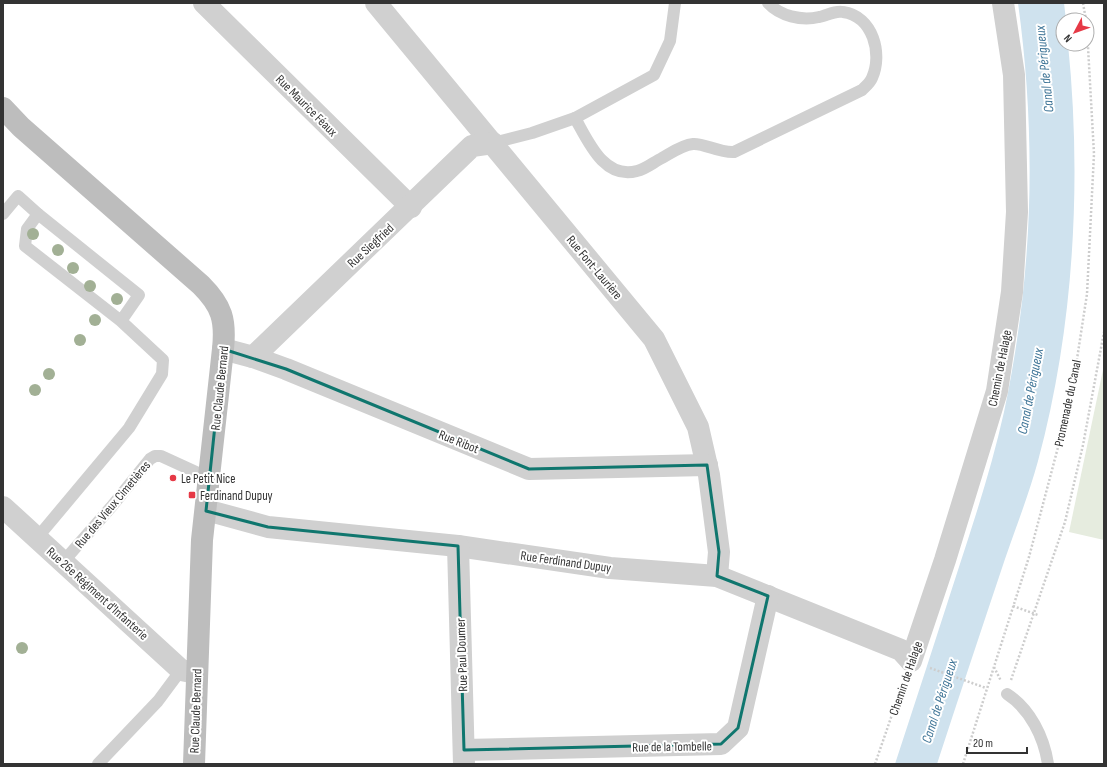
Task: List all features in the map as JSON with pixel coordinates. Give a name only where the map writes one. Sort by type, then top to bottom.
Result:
[{"type":"main road","name":"Rue Claude Bernard","points":[[3,108],[21,127],[212,295],[218,304],[224,324],[223,349],[189,671],[194,764]]},
{"type":"street","name":"Rue Maurice Féaux","points":[[204,3],[411,206]]},
{"type":"street","name":"Rue Font-Laurière","points":[[376,3],[654,339],[698,426],[707,465],[719,552],[718,576]]},
{"type":"street","name":"Chemin de Halage","points":[[911,661],[945,560],[996,391],[1012,292],[1017,212],[1014,75],[1003,3]]},
{"type":"street","name":"Rue Siegfried","points":[[253,356],[472,146],[492,143]]},
{"type":"street","name":"Rue Ribot","points":[[223,349],[253,356],[529,469],[707,465]]},
{"type":"street","name":"Rue 26e Régiment d'Infanterie","points":[[3,507],[63,562],[189,671]]},
{"type":"street","name":"Rue Ferdinand Dupuy","points":[[206,511],[268,527],[458,546],[610,568],[718,576],[901,650],[911,661]]},
{"type":"street","name":"Rue Paul Doumer","points":[[458,546],[464,757]]},
{"type":"street","name":"Rue de la Tombelle","points":[[464,757],[721,744],[738,728],[768,596]]},
{"type":"lane","points":[[492,143],[532,133],[575,118],[654,75],[670,41],[675,3]]},
{"type":"lane","points":[[575,118],[596,155],[606,164],[626,172],[638,171],[682,147],[694,144],[725,153],[734,152],[862,90],[871,80],[876,67],[877,54],[875,42],[868,28],[857,17],[842,11],[805,19],[786,14],[768,3]]},
{"type":"lane","points":[[3,214],[18,196],[38,214],[140,295],[121,322]]},
{"type":"lane","points":[[37,538],[129,428],[162,374],[163,360],[121,322],[25,246],[27,229],[38,214]]},
{"type":"lane","name":"Rue des Vieux Cimetières","points":[[63,562],[112,506],[150,459],[155,456],[161,456],[209,478]]},
{"type":"lane","points":[[98,764],[189,671]]},
{"type":"lane","points":[[1007,694],[1016,700],[1028,714],[1040,735],[1048,764]]},
{"type":"path","name":"Promenade du Canal","points":[[963,764],[978,723],[986,688],[1030,557],[1071,398],[1087,294],[1094,154],[1088,52]]},
{"type":"path","points":[[1007,694],[1065,522],[1083,446],[1104,332]]},
{"type":"path","points":[[1013,606],[1038,615]]},
{"type":"path","points":[[911,661],[986,688]]},
{"type":"path","name":"Chemin de Halage","points":[[875,764],[911,661]]},
{"type":"highlighted area","points":[[223,349],[286,369],[529,469],[707,465],[719,552],[717,576],[768,596],[738,728],[721,744],[464,750],[458,546],[268,527],[206,511]]},
{"type":"shaded area","points":[[1104,365],[1104,540],[1069,532]]},
{"type":"water","name":"Canal de Périgueux","points":[[1018,3],[1064,3],[1065,12],[1055,12],[1055,52],[1069,52],[1074,148],[1074,201],[1072,254],[1060,359],[1050,411],[1027,498],[1005,559],[937,764],[895,764],[983,492],[1004,412],[1014,361],[1026,259],[1029,208],[1030,157],[1024,55]]},
{"type":"place","name":"Le Petit Nice","points":[[173,478]]},
{"type":"place","name":"Ferdinand Dupuy","points":[[192,495]]}]
